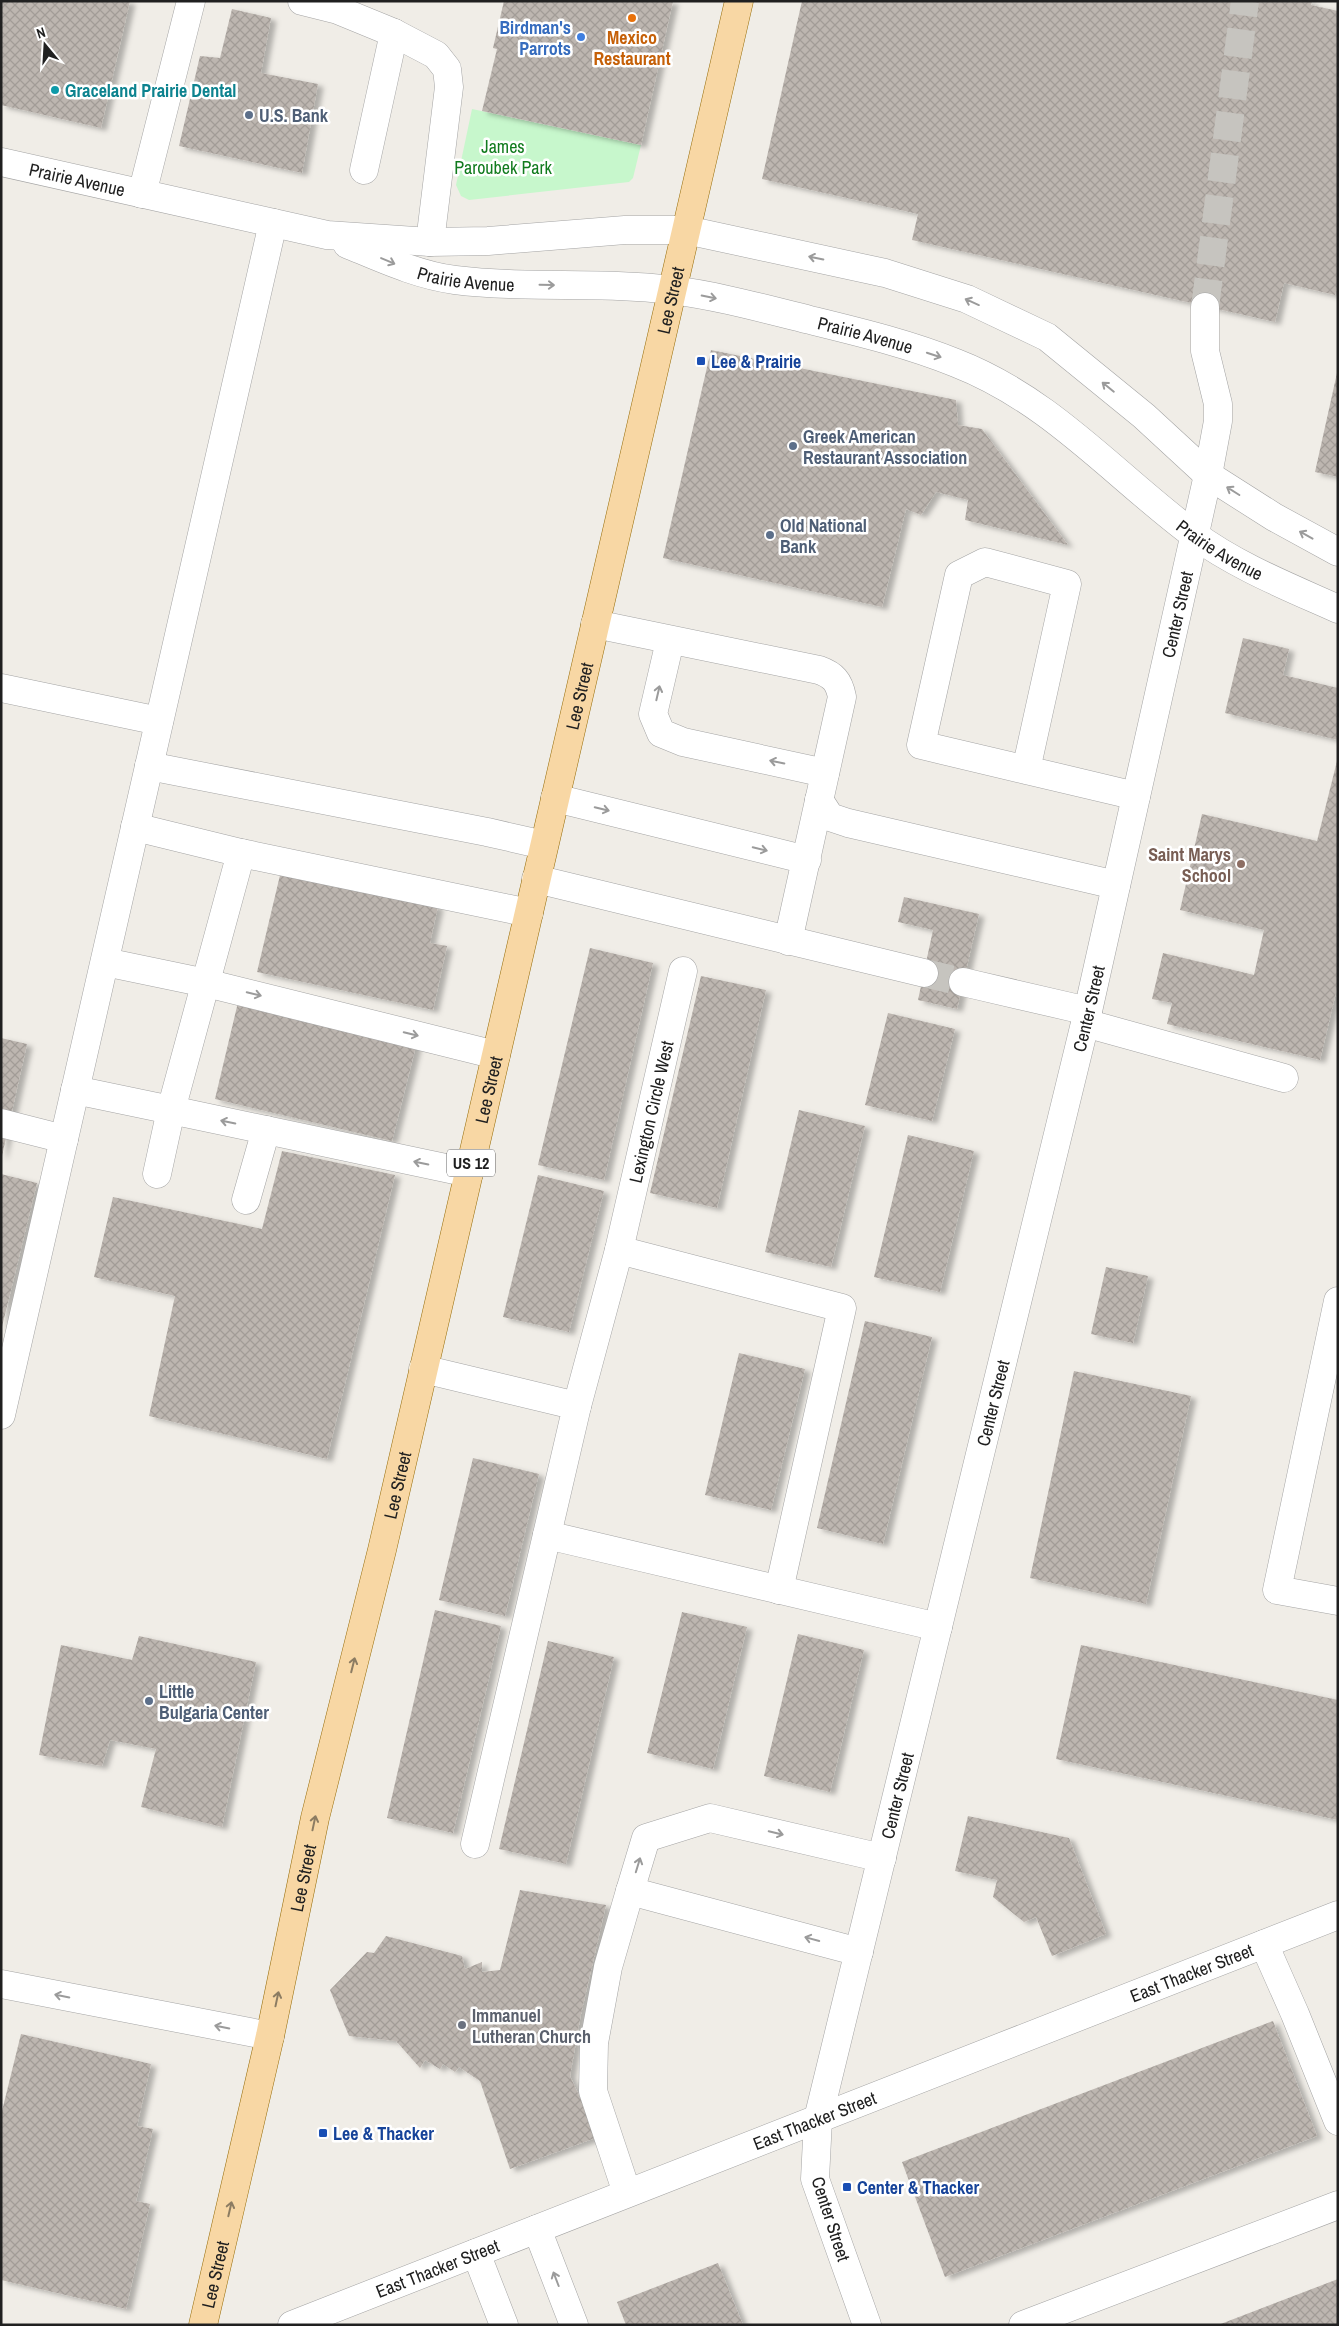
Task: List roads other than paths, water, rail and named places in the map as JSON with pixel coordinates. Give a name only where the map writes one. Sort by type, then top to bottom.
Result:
[{"type":"main road","name":"Lee Street","points":[[203,2325],[270,2036],[316,1818],[382,1550],[739,1]]},
{"type":"street","points":[[142,194],[191,1]]},
{"type":"street","points":[[302,1],[338,10],[394,33],[436,56],[447,69],[450,87],[430,242]]},
{"type":"street","points":[[364,170],[394,33]]},
{"type":"street","name":"Prairie Avenue","points":[[1,162],[327,235],[430,242],[488,241],[625,230],[686,230],[885,273],[967,299],[1047,337],[1144,416],[1208,475],[1274,517],[1338,552]]},
{"type":"street","points":[[1,1415],[273,223]]},
{"type":"street","name":"Prairie Avenue","points":[[327,235],[405,268],[454,280],[544,285],[600,284],[672,290],[744,304],[880,337],[958,363],[1013,391],[1053,418],[1195,535],[1277,581],[1338,610]]},
{"type":"street","name":"Center Street","points":[[867,2325],[815,2179],[818,2119],[1086,1017],[1208,475],[1218,421],[1218,404],[1205,351],[1205,307]]},
{"type":"street","points":[[1026,770],[1067,584],[985,562],[959,575],[921,745],[1026,770],[1136,796]]},
{"type":"street","points":[[595,624],[818,670],[831,675],[840,685],[842,697],[788,941]]},
{"type":"street","points":[[670,641],[653,714],[661,732],[683,742],[825,773]]},
{"type":"street","points":[[1,688],[159,721]]},
{"type":"street","points":[[149,766],[487,832],[544,845]]},
{"type":"street","points":[[555,798],[806,860]]},
{"type":"street","points":[[819,800],[830,817],[848,823],[1116,885]]},
{"type":"street","points":[[135,827],[241,854],[529,913]]},
{"type":"street","points":[[157,1174],[171,1110],[241,854]]},
{"type":"street","points":[[536,879],[924,973]]},
{"type":"street","points":[[105,962],[206,983],[496,1055]]},
{"type":"street","name":"Lexington Circle West","points":[[475,1844],[548,1535],[576,1406],[618,1250],[683,971]]},
{"type":"street","points":[[963,982],[1086,1017],[1284,1078]]},
{"type":"street","points":[[75,1090],[469,1173]]},
{"type":"street","points":[[1,1123],[64,1139]]},
{"type":"street","points":[[246,1200],[266,1130]]},
{"type":"street","points":[[618,1250],[842,1308],[779,1590]]},
{"type":"street","points":[[1338,1301],[1277,1590],[1338,1601]]},
{"type":"street","points":[[423,1369],[576,1406]]},
{"type":"street","points":[[548,1535],[938,1627]]},
{"type":"street","points":[[627,2193],[592,2091],[594,2044],[604,1986],[646,1838],[710,1818],[882,1858]]},
{"type":"street","points":[[630,1891],[859,1952]]},
{"type":"street","name":"East Thacker Street","points":[[292,2325],[1338,1915]]},
{"type":"street","points":[[1264,1944],[1295,2014],[1338,2121]]},
{"type":"street","points":[[1,1984],[270,2036]]},
{"type":"street","points":[[1023,2325],[1338,2205]]},
{"type":"street","points":[[536,2229],[574,2325]]},
{"type":"street","points":[[476,2252],[504,2325]]},
{"type":"tunnel","points":[[1205,307],[1245,1]]},
{"type":"tunnel","points":[[924,973],[963,982]]},
{"type":"place","name":"Mexico Restaurant","points":[[632,18]]},
{"type":"place","name":"Birdman's Parrots","points":[[581,37]]},
{"type":"place","name":"Graceland Prairie Dental","points":[[55,90]]},
{"type":"place","name":"U.S. Bank","points":[[249,115]]},
{"type":"place","name":"Lee & Prairie","points":[[701,361]]},
{"type":"place","name":"Greek American Restaurant Association","points":[[793,446]]},
{"type":"place","name":"Old National Bank","points":[[770,535]]},
{"type":"place","name":"Saint Marys School","points":[[1241,864]]},
{"type":"place","name":"Little Bulgaria Center","points":[[149,1701]]},
{"type":"place","name":"Immanuel Lutheran Church","points":[[462,2025]]},
{"type":"place","name":"Lee & Thacker","points":[[323,2133]]},
{"type":"place","name":"Center & Thacker","points":[[847,2187]]},
{"type":"park label","name":"James Paroubek Park","points":[[503,156]]}]
